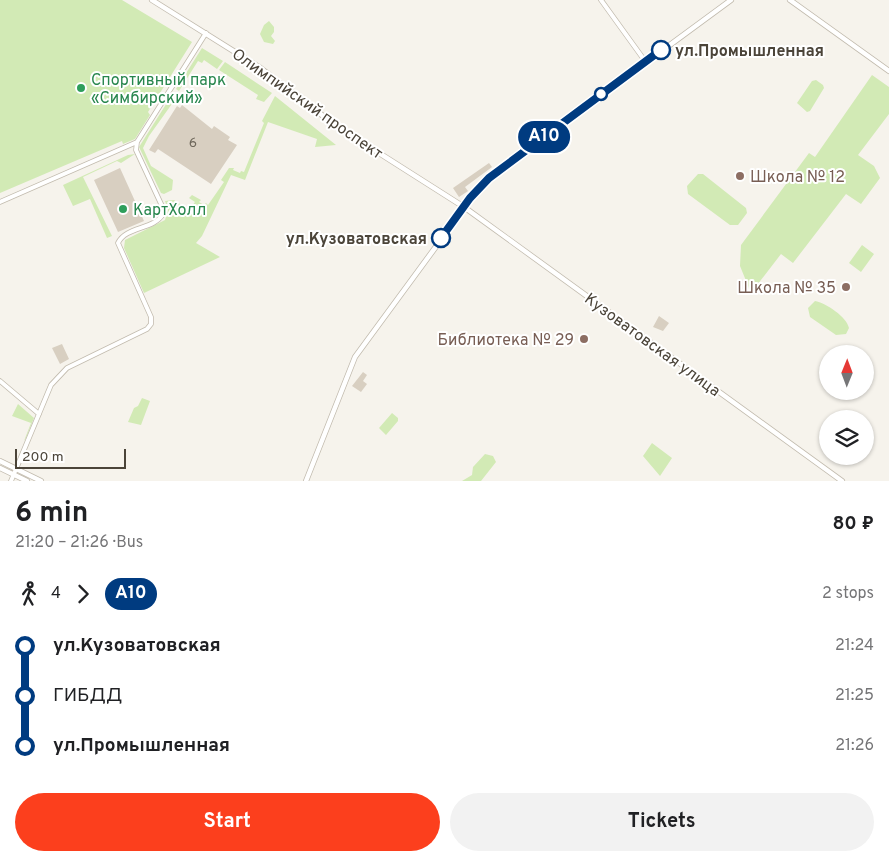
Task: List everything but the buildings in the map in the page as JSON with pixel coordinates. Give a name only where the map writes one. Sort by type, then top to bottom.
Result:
[{"type":"street","name":"Олимпийский проспект","points":[[152,0],[271,75],[349,134],[464,207]]},
{"type":"street","points":[[601,0],[645,61]]},
{"type":"street","points":[[306,481],[355,357],[464,207],[489,178],[730,0]]},
{"type":"street","points":[[790,0],[889,71]]},
{"type":"street","points":[[10,481],[51,384],[67,368],[147,329],[151,324],[151,317],[118,243],[124,236],[158,221],[163,214],[162,206],[136,150],[137,142],[206,33]]},
{"type":"street","points":[[0,202],[137,142]]},
{"type":"street","name":"Кузоватовская улица","points":[[464,207],[842,481]]},
{"type":"street","points":[[0,381],[38,414]]},
{"type":"street","points":[[0,461],[41,481]]},
{"type":"street","points":[[0,468],[26,481]]},
{"type":"green space","name":"Спортивный парк «Симбирский»","points":[[0,0],[122,0],[192,42],[148,112],[150,115],[135,139],[123,144],[122,141],[0,193]]},
{"type":"green space","points":[[269,21],[274,27],[274,32],[271,36],[275,41],[273,44],[264,42],[260,34],[264,25]]},
{"type":"green space","points":[[202,48],[223,61],[217,69],[204,60],[202,63],[198,61],[179,91],[176,89]]},
{"type":"green space","points":[[225,62],[272,93],[264,102],[256,99],[258,95],[219,70]]},
{"type":"green space","points":[[872,75],[889,87],[889,114],[858,155],[874,166],[880,178],[861,204],[846,194],[793,263],[781,254],[751,293],[740,266],[741,245],[809,153],[815,157]]},
{"type":"green space","points":[[816,80],[824,88],[810,111],[807,112],[797,103],[812,81]]},
{"type":"green space","points":[[275,96],[336,145],[315,147],[317,139],[268,122],[245,180],[231,175],[202,236],[196,243],[220,257],[144,293],[124,248],[125,240],[165,220],[168,210],[165,201],[174,200],[189,210],[195,202],[189,198],[192,195],[201,200],[199,202],[208,205],[224,182],[221,180],[229,168],[234,168],[233,170],[240,173],[241,171],[244,172],[264,123],[262,121]]},
{"type":"green space","points":[[170,98],[174,101],[149,136],[143,148],[151,166],[173,180],[172,190],[164,194],[161,193],[139,147]]},
{"type":"green space","points":[[135,154],[121,163],[117,161],[83,177],[112,236],[107,238],[90,199],[73,206],[63,185],[128,155]]},
{"type":"green space","points":[[698,174],[703,174],[746,208],[747,213],[738,225],[730,225],[688,194],[687,186]]},
{"type":"green space","points":[[862,245],[874,254],[861,272],[849,263]]},
{"type":"green space","points":[[815,301],[830,308],[844,319],[849,328],[846,334],[836,335],[810,317],[808,308]]},
{"type":"green space","points":[[142,398],[150,401],[141,425],[128,422],[134,408],[138,406]]},
{"type":"green space","points":[[18,404],[34,418],[24,441],[31,423],[12,416]]},
{"type":"green space","points":[[392,413],[398,418],[398,421],[386,435],[379,428]]},
{"type":"green space","points":[[652,443],[672,458],[660,476],[643,456]]},
{"type":"green space","points":[[485,454],[493,456],[496,462],[481,481],[462,481],[472,475],[473,467]]},
{"type":"bus line","name":"А10","points":[[441,238],[470,198],[489,178],[661,50]]},
{"type":"place","name":"ул.Промышленная","points":[[661,50]]},
{"type":"place","name":"Спортивный парк «Симбирский»","points":[[81,88]]},
{"type":"place","name":"Школа № 12","points":[[740,176]]},
{"type":"place","name":"КартХолл","points":[[123,209]]},
{"type":"place","name":"ул.Кузоватовская","points":[[441,238]]},
{"type":"place","name":"Школа № 35","points":[[846,287]]},
{"type":"place","name":"Библиотека № 29","points":[[584,339]]}]
